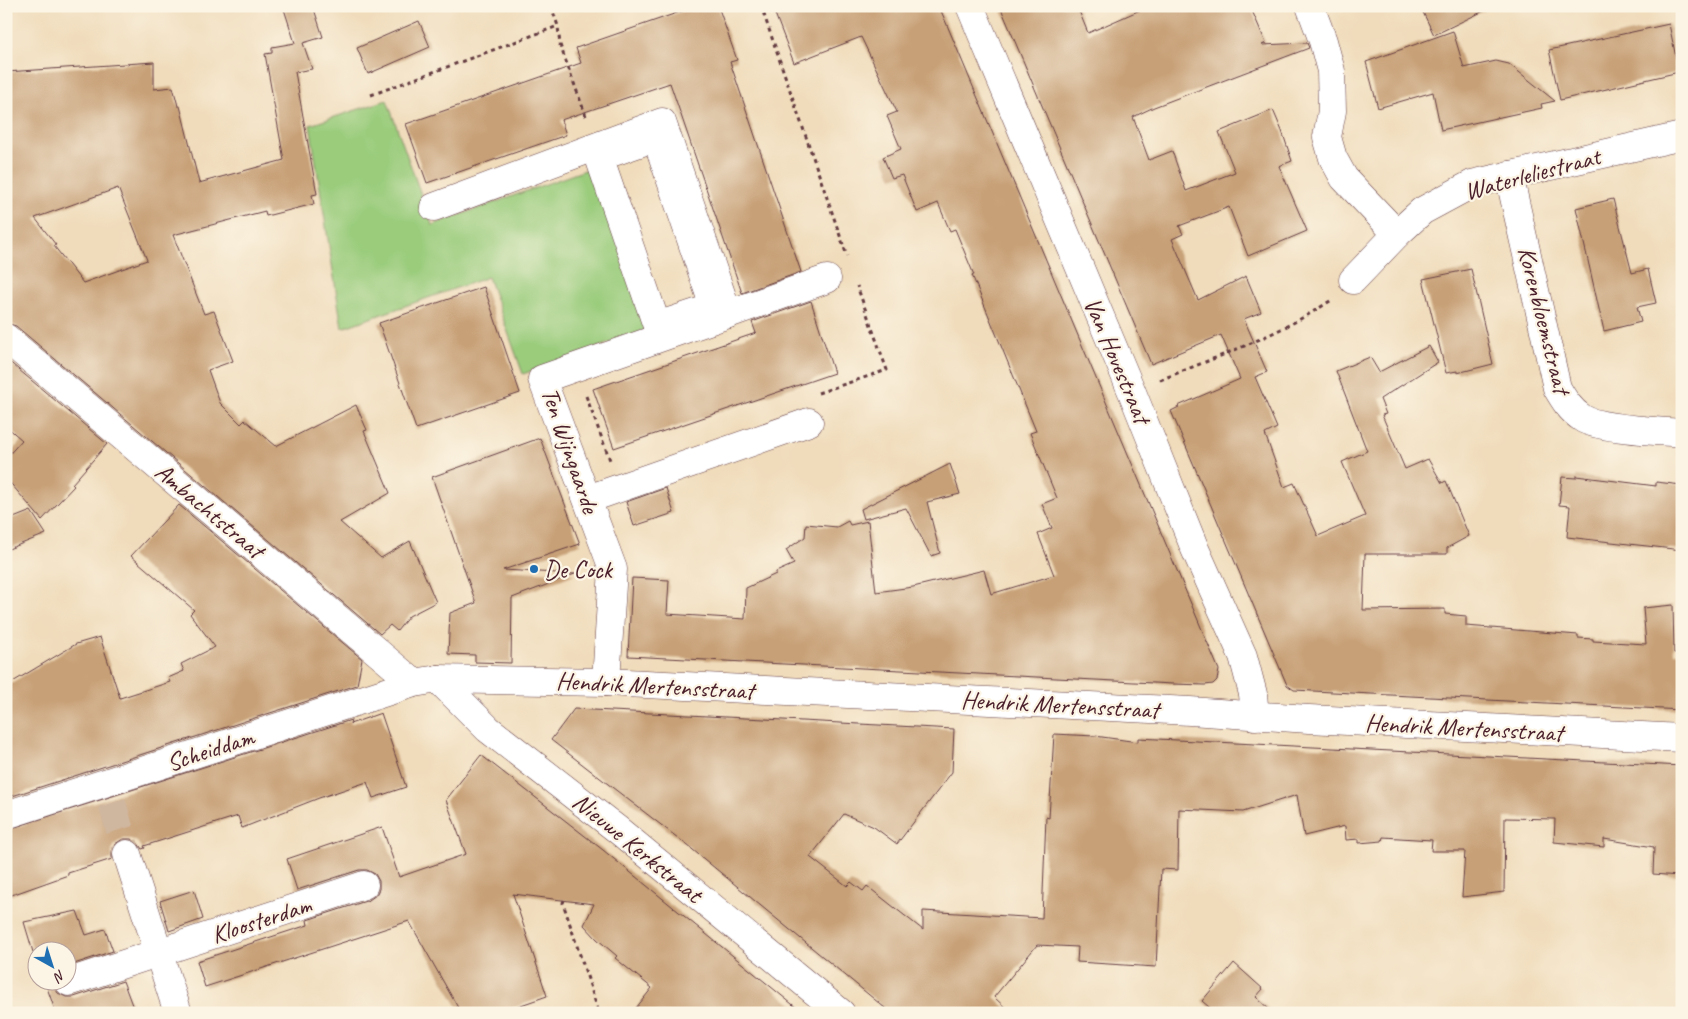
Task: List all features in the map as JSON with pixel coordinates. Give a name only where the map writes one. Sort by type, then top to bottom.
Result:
[{"type":"street","name":"Van Hovestraat","points":[[970,6],[1132,392],[1195,549],[1242,656],[1253,694],[1255,716]]},
{"type":"street","points":[[1310,6],[1323,41],[1331,71],[1332,111],[1327,138],[1332,158],[1344,178],[1397,234]]},
{"type":"street","points":[[434,206],[662,122],[721,310]]},
{"type":"street","name":"Waterleliestraat","points":[[1353,280],[1422,211],[1472,184],[1682,136]]},
{"type":"street","points":[[656,137],[721,310],[656,326],[599,157],[656,137]]},
{"type":"street","name":"Korenbloemstraat","points":[[1509,175],[1557,388],[1567,405],[1583,419],[1602,425],[1682,433]]},
{"type":"street","name":"Ten Wijngaarde","points":[[606,682],[613,570],[542,379],[721,310],[840,276]]},
{"type":"street","name":"Ambachtstraat","points":[[6,338],[426,681]]},
{"type":"street","points":[[583,487],[809,422]]},
{"type":"street","name":"Hendrik Mertensstraat","points":[[426,681],[606,682],[1682,738]]},
{"type":"street","name":"Scheiddam","points":[[6,815],[108,793],[426,681]]},
{"type":"street","name":"Nieuwe Kerkstraat","points":[[426,681],[618,830],[841,1013]]},
{"type":"street","points":[[126,854],[178,1013]]},
{"type":"street","name":"Kloosterdam","points":[[78,979],[364,885]]},
{"type":"path","points":[[551,6],[558,26],[560,45],[597,145]]},
{"type":"path","points":[[761,6],[840,276],[886,370],[813,395]]},
{"type":"path","points":[[371,95],[558,26]]},
{"type":"path","points":[[1132,392],[1281,330],[1308,316],[1333,299],[1353,280]]},
{"type":"path","points":[[576,367],[611,463],[583,487]]},
{"type":"path","points":[[564,900],[563,903],[599,1013]]},
{"type":"green space","points":[[387,100],[432,225],[599,165],[657,326],[523,374],[488,277],[342,328],[310,125]]},
{"type":"building","points":[[283,6],[313,6],[323,37],[303,43],[312,69],[295,72],[317,194],[312,195],[314,204],[266,216],[265,211],[173,235],[204,314],[214,311],[233,361],[208,370],[220,403],[241,424],[245,420],[276,446],[356,405],[367,430],[364,431],[390,493],[340,522],[381,558],[410,541],[436,602],[409,616],[397,631],[390,625],[380,634],[16,326],[6,323],[6,72],[154,62],[154,89],[173,87],[178,106],[180,106],[199,183],[284,160],[265,54],[272,53],[272,47],[295,43]],"holes":[[[118,188],[147,260],[83,283],[35,218]]]},
{"type":"building","points":[[697,6],[718,6],[737,60],[730,62],[801,272],[742,293],[670,83],[561,120],[566,135],[427,183],[406,124],[581,63],[576,48]]},
{"type":"building","points":[[772,6],[939,6],[1219,670],[1217,680],[1213,684],[1173,684],[628,656],[632,578],[669,580],[667,614],[745,619],[746,588],[794,564],[786,550],[805,537],[806,524],[837,527],[848,521],[850,525],[868,521],[876,592],[913,587],[984,570],[991,594],[1054,575],[1038,534],[1052,528],[1042,504],[1057,498],[1030,433],[1036,431],[955,229],[950,231],[938,203],[917,212],[902,175],[892,178],[883,157],[901,149],[887,116],[897,112],[861,37],[794,63]]},
{"type":"building","points":[[1000,6],[1077,6],[1088,33],[1149,6],[1250,6],[1266,43],[1262,45],[1307,43],[1309,48],[1154,107],[1133,117],[1149,160],[1172,151],[1186,191],[1235,172],[1219,132],[1273,110],[1282,131],[1292,161],[1279,166],[1307,231],[1248,256],[1229,207],[1179,226],[1183,234],[1172,239],[1198,300],[1246,276],[1261,312],[1244,319],[1267,372],[1255,377],[1277,428],[1265,434],[1284,487],[1294,483],[1318,536],[1365,516],[1342,462],[1367,451],[1336,371],[1370,357],[1379,372],[1429,346],[1438,362],[1380,399],[1386,414],[1382,415],[1405,469],[1428,459],[1442,483],[1446,481],[1469,536],[1447,548],[1447,554],[1365,554],[1363,610],[1445,609],[1445,614],[1466,616],[1466,626],[1578,635],[1578,638],[1593,639],[1593,641],[1646,644],[1643,608],[1673,605],[1674,653],[1682,653],[1682,710],[1294,690],[1287,685],[1171,411],[1178,406],[1240,379],[1221,335],[1151,364]]},
{"type":"building","points":[[1420,6],[1494,6],[1434,35]]},
{"type":"building","points":[[419,21],[430,47],[368,74],[357,48]]},
{"type":"building","points":[[1669,24],[1679,72],[1560,100],[1549,50]]},
{"type":"building","points":[[1453,31],[1464,68],[1496,61],[1509,64],[1555,101],[1541,104],[1542,108],[1441,130],[1433,92],[1378,108],[1366,62]]},
{"type":"building","points":[[1613,199],[1632,273],[1648,269],[1656,303],[1637,307],[1641,322],[1604,331],[1576,208]]},
{"type":"building","points":[[1471,269],[1493,364],[1457,373],[1457,371],[1446,373],[1423,279]]},
{"type":"building","points":[[484,287],[520,393],[416,429],[379,323]]},
{"type":"building","points":[[811,301],[834,373],[614,448],[593,389],[756,333],[752,322]]},
{"type":"building","points":[[6,359],[107,444],[72,484],[74,486],[42,520],[6,478],[6,458],[22,440],[6,426]]},
{"type":"building","points":[[540,438],[580,544],[503,570],[575,574],[512,598],[511,663],[475,662],[475,655],[448,654],[450,613],[476,603],[432,477]]},
{"type":"building","points":[[950,464],[960,494],[927,502],[940,553],[931,556],[906,508],[864,519],[861,509]]},
{"type":"building","points":[[1576,476],[1656,486],[1656,482],[1682,485],[1682,550],[1567,537],[1570,506],[1559,505],[1562,477],[1576,478]]},
{"type":"building","points":[[666,488],[674,513],[634,526],[626,502]]},
{"type":"building","points":[[179,505],[362,659],[357,685],[6,798],[6,686],[76,644],[100,637],[120,698],[170,682],[168,678],[184,671],[181,664],[215,647],[190,614],[194,610],[131,556]]},
{"type":"building","points":[[31,511],[46,534],[6,550],[6,521]]},
{"type":"building","points":[[574,709],[954,729],[952,772],[897,844],[874,827],[844,814],[810,857],[847,886],[851,882],[863,891],[867,886],[923,930],[923,911],[1042,918],[1046,817],[1049,818],[1054,734],[1095,736],[1138,742],[1138,738],[1682,766],[1682,846],[1679,876],[1653,874],[1654,847],[1604,839],[1604,847],[1554,842],[1555,819],[1505,818],[1504,892],[1462,897],[1465,851],[1431,851],[1432,840],[1383,837],[1382,841],[1359,843],[1359,839],[1346,840],[1345,826],[1304,836],[1297,795],[1243,812],[1179,809],[1178,870],[1161,869],[1156,967],[1077,962],[1078,947],[1037,945],[994,997],[1011,1013],[891,1013],[687,845],[551,740]]},
{"type":"building","points":[[381,713],[406,787],[373,798],[367,782],[319,798],[242,828],[238,816],[144,846],[145,848],[142,849],[137,842],[131,839],[123,839],[115,844],[112,851],[112,859],[68,873],[68,875],[6,897],[6,830],[351,720],[350,724]]},
{"type":"building","points":[[481,755],[603,850],[803,1013],[632,1013],[652,988],[615,958],[617,956],[584,925],[594,904],[513,894],[547,996],[498,1013],[461,1013],[409,921],[205,987],[197,961],[308,925],[307,920],[369,900],[376,895],[379,889],[379,881],[375,874],[367,870],[359,870],[297,890],[287,859],[382,827],[399,877],[466,854],[446,800]]},
{"type":"building","points":[[194,890],[203,919],[169,931],[160,901]]},
{"type":"building","points":[[77,911],[86,935],[105,929],[113,951],[78,963],[78,942],[30,942],[24,922]]},
{"type":"building","points":[[1234,963],[1263,989],[1256,997],[1273,1013],[1216,1013],[1202,1001]]},
{"type":"building","points":[[123,981],[135,1013],[56,1013],[49,992],[57,992],[66,997],[74,997]]},
{"type":"tunnel","points":[[112,803],[127,854]]},
{"type":"place","name":"De Cock","points":[[534,569]]}]
